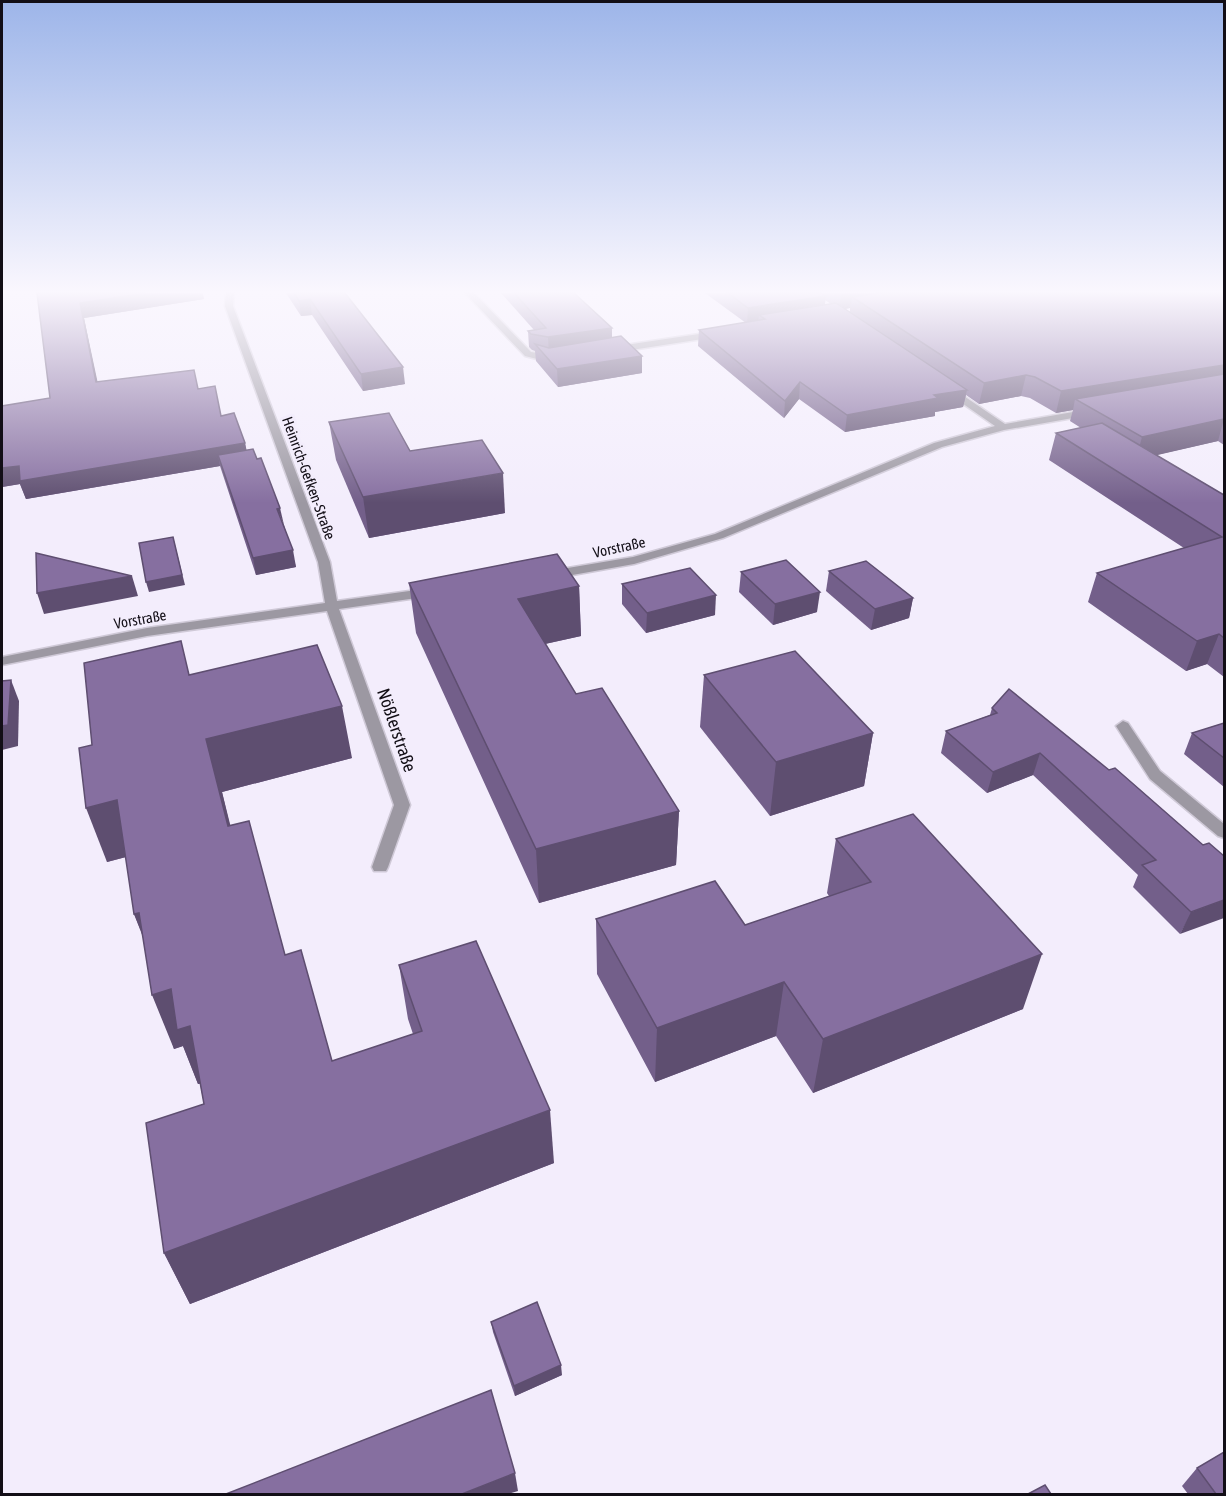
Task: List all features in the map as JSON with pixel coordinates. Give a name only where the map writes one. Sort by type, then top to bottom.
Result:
[{"type":"street","name":"Heinrich-Gefken-Straße","points":[[249,363],[324,562],[332,607]]},
{"type":"street","points":[[935,381],[1003,427]]},
{"type":"street","name":"Vorstraße","points":[[532,577],[634,560],[719,536],[938,445],[1003,427],[1108,409]]},
{"type":"street","name":"Vorstraße","points":[[2,661],[147,632],[438,591]]},
{"type":"street","name":"Nößlerstraße","points":[[332,607],[402,805],[381,867]]},
{"type":"street","points":[[1123,726],[1155,775],[1224,832]]},
{"type":"building","points":[[46,363],[92,363],[96,382],[194,370],[198,389],[215,386],[221,416],[234,413],[245,443],[20,481],[19,466],[2,468],[2,406],[50,398]]},
{"type":"building","points":[[353,363],[400,363],[403,367],[361,374]]},
{"type":"building","points":[[552,363],[597,363],[557,369]]},
{"type":"building","points":[[739,363],[926,363],[967,390],[934,395],[938,398],[847,415],[800,382],[785,401]]},
{"type":"building","points":[[953,363],[1224,363],[1224,365],[1061,391],[1035,377],[1026,375],[984,383]]},
{"type":"building","points":[[1224,374],[1224,419],[1142,437],[1075,399]]},
{"type":"building","points":[[389,413],[410,451],[482,440],[503,473],[363,497],[329,422]]},
{"type":"building","points":[[1102,423],[1224,495],[1224,638],[1219,634],[1197,641],[1097,573],[1222,537],[1056,433]]},
{"type":"building","points":[[253,449],[257,459],[261,458],[293,550],[253,558],[218,455]]},
{"type":"building","points":[[173,537],[182,575],[146,582],[139,543]]},
{"type":"building","points":[[36,553],[132,576],[37,593]]},
{"type":"building","points":[[557,554],[579,586],[518,599],[576,694],[602,688],[679,811],[536,849],[409,583]]},
{"type":"building","points":[[786,560],[820,592],[775,604],[741,572]]},
{"type":"building","points":[[866,561],[913,598],[875,609],[829,571]]},
{"type":"building","points":[[690,568],[716,595],[647,613],[622,584]]},
{"type":"building","points":[[181,641],[189,675],[317,645],[342,706],[206,739],[228,826],[249,821],[285,955],[301,950],[332,1061],[422,1031],[399,965],[476,941],[550,1110],[164,1253],[146,1123],[204,1104],[190,1026],[177,1030],[171,989],[152,995],[139,913],[134,914],[117,800],[86,808],[79,748],[92,745],[84,663]]},
{"type":"building","points":[[795,651],[873,733],[776,762],[704,675]]},
{"type":"building","points":[[11,680],[8,725],[2,726],[2,681]]},
{"type":"building","points":[[1009,689],[1109,770],[1115,768],[1203,845],[1209,843],[1224,856],[1224,900],[1191,912],[1142,865],[1156,860],[1040,753],[993,772],[946,731],[997,713],[992,708]]},
{"type":"building","points":[[1224,723],[1224,758],[1192,733]]},
{"type":"building","points":[[913,814],[1042,954],[823,1039],[784,982],[657,1028],[596,919],[715,881],[745,925],[871,882],[836,839]]},
{"type":"building","points":[[537,1302],[561,1365],[514,1386],[491,1322]]},
{"type":"building","points":[[491,1390],[515,1473],[462,1494],[226,1494]]},
{"type":"building","points":[[1224,1452],[1224,1494],[1216,1494],[1197,1468]]},
{"type":"building","points":[[1045,1485],[1051,1494],[1028,1494]]}]
